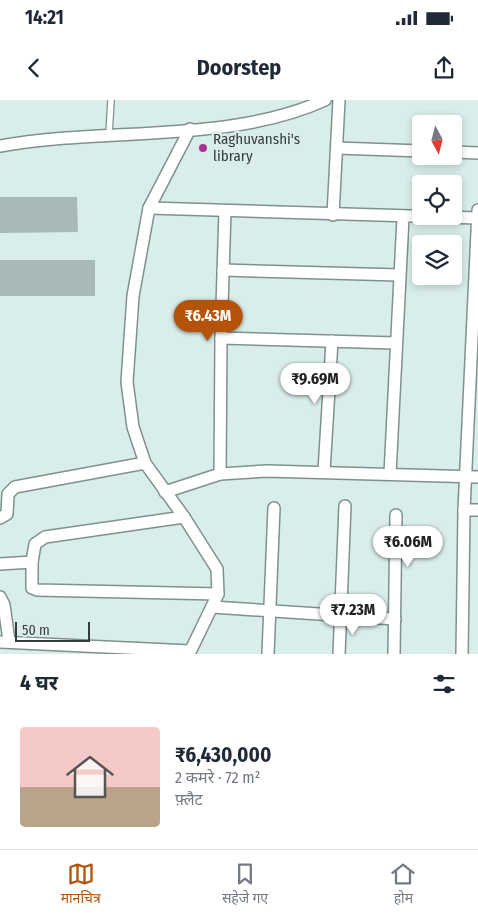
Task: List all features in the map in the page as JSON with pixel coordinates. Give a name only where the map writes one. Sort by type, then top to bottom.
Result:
[{"type":"street","points":[[0,146],[61,137],[190,129],[241,123],[282,114],[325,100]]},
{"type":"street","points":[[333,215],[339,100]]},
{"type":"street","points":[[0,597],[4,605],[5,641],[189,652],[218,594],[217,569],[184,517],[145,463],[133,427],[127,382],[132,296],[148,208],[190,129]]},
{"type":"street","points":[[337,148],[412,151]]},
{"type":"street","points":[[462,152],[478,152]]},
{"type":"street","points":[[148,208],[403,218],[478,218]]},
{"type":"street","points":[[462,654],[464,510],[472,478],[478,210]]},
{"type":"street","points":[[220,474],[221,338],[226,211]]},
{"type":"street","points":[[390,474],[398,275],[403,218]]},
{"type":"street","points":[[223,270],[398,275]]},
{"type":"street","points":[[221,338],[396,343]]},
{"type":"street","points":[[324,471],[332,341]]},
{"type":"street","points":[[0,518],[7,514],[8,494],[15,487],[145,463]]},
{"type":"street","points":[[165,492],[220,474],[267,470],[472,478]]},
{"type":"street","points":[[340,654],[345,506]]},
{"type":"street","points":[[268,654],[274,508]]},
{"type":"street","points":[[464,510],[478,510]]},
{"type":"street","points":[[394,654],[396,515]]},
{"type":"street","points":[[184,517],[45,537],[35,544],[30,583],[32,588],[37,590],[218,594]]},
{"type":"street","points":[[0,564],[32,562]]},
{"type":"street","points":[[212,608],[395,619]]},
{"type":"lane","points":[[109,134],[111,100]]},
{"type":"building","points":[[0,197],[77,197],[78,232],[0,233]]},
{"type":"building","points":[[0,260],[95,260],[95,296],[0,296]]},
{"type":"place","name":"Raghuvanshi's library","points":[[203,148]]}]
